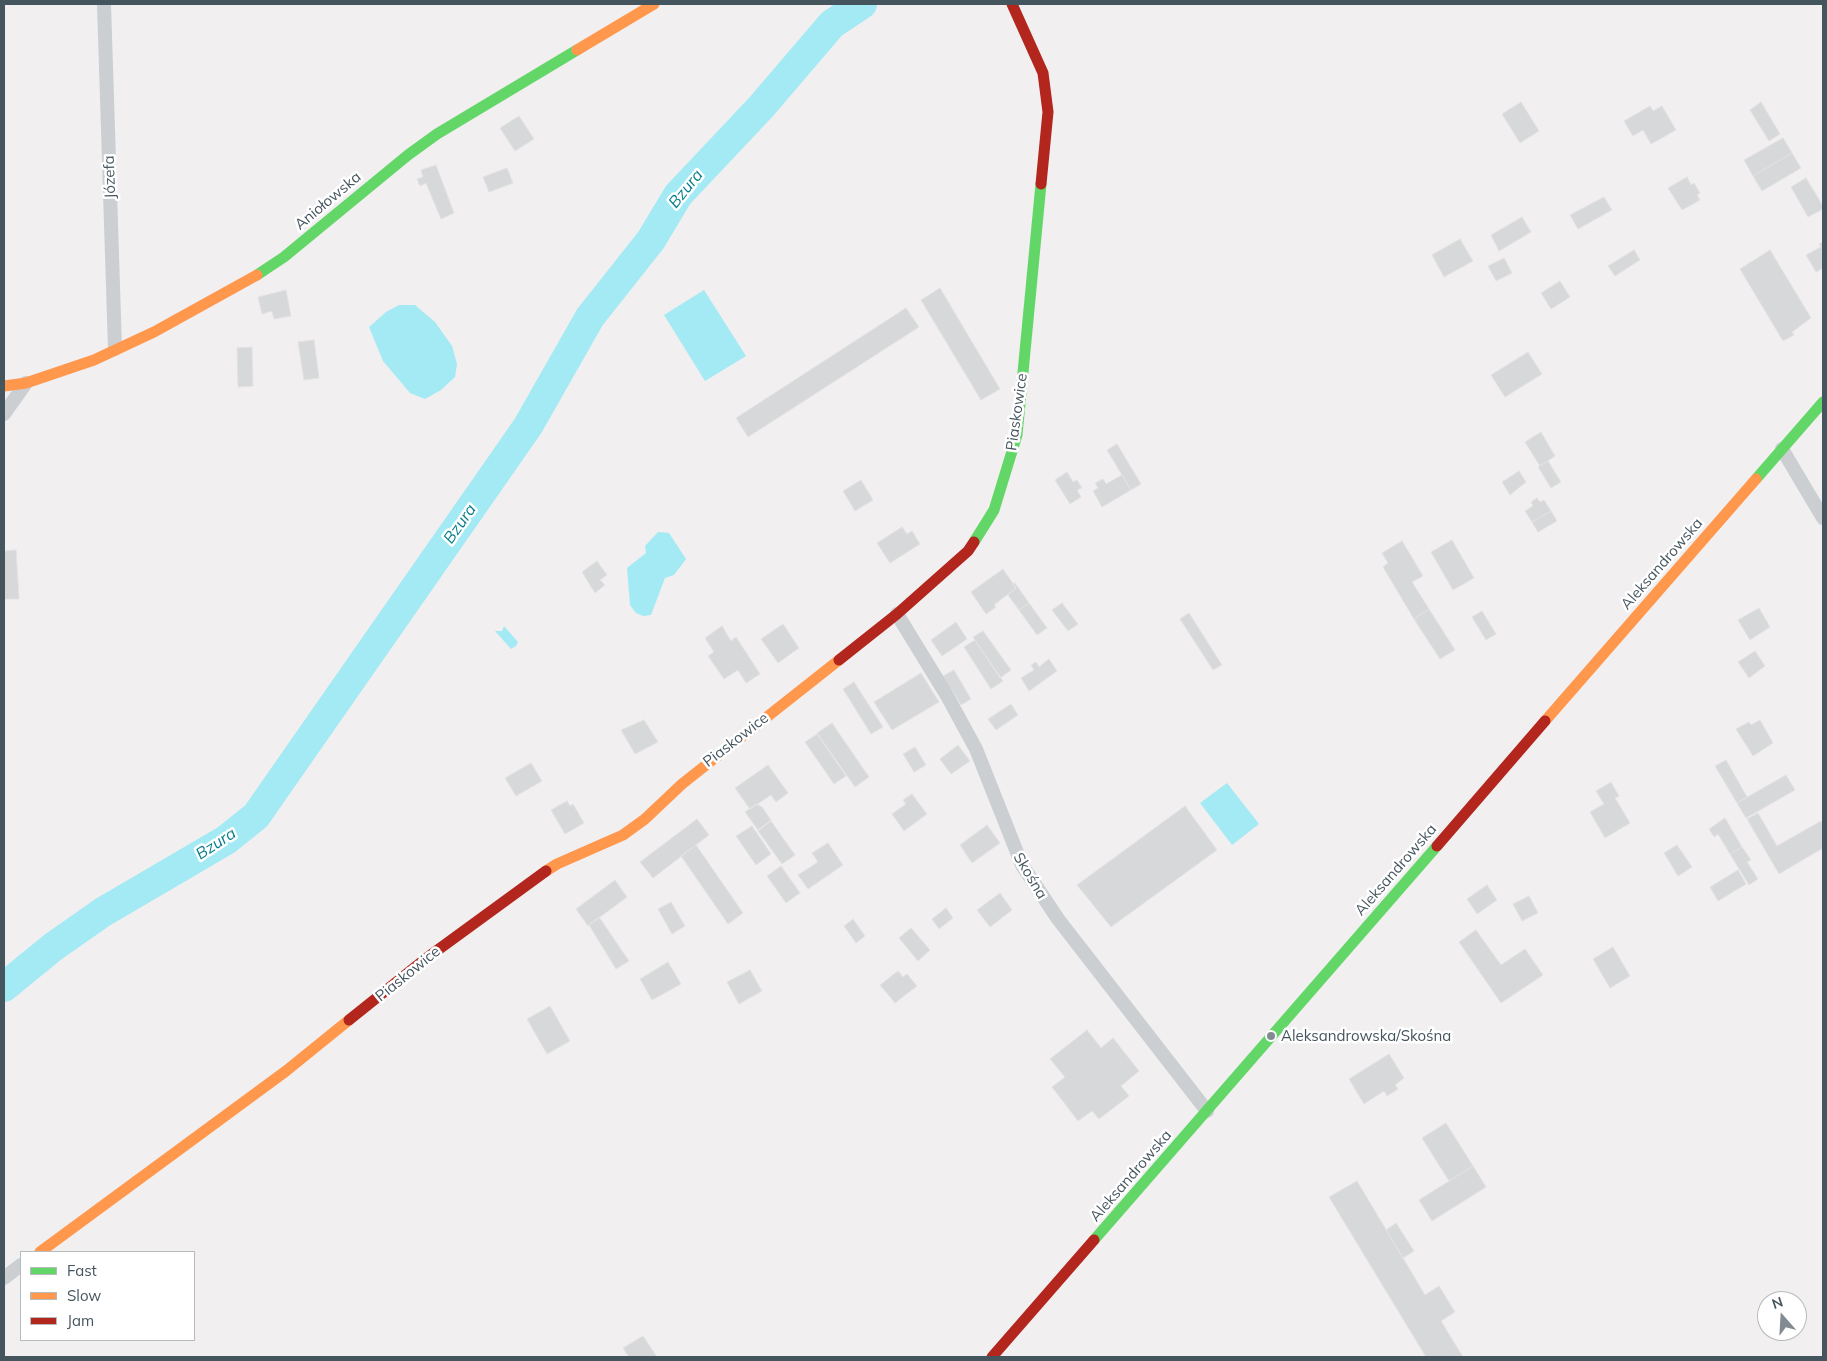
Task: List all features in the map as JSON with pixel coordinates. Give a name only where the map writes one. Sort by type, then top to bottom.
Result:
[{"type":"street","name":"Józefa","points":[[104,4],[115,350]]},
{"type":"street","name":"Aniołowska","points":[[4,386],[26,383],[94,360],[154,332],[251,279],[284,257],[408,155],[437,134],[654,4]]},
{"type":"street","name":"Piaskowice","points":[[41,1251],[286,1072],[424,960],[515,892],[557,864],[623,835],[645,820],[682,784],[897,614],[962,557],[983,530],[994,510],[1007,473],[1017,435],[1048,112],[1043,73],[1012,4]]},
{"type":"street","points":[[4,414],[26,383]]},
{"type":"street","name":"Aleksandrowska","points":[[992,1357],[1823,402]]},
{"type":"street","points":[[1782,449],[1823,518]]},
{"type":"street","name":"Skośna","points":[[897,614],[972,741],[1014,850],[1026,872],[1058,919],[1207,1111]]},
{"type":"street","points":[[4,1278],[20,1267]]},
{"type":"water","points":[[704,290],[746,356],[705,381],[664,315]]},
{"type":"water","points":[[399,305],[415,305],[435,322],[452,346],[457,364],[455,377],[441,390],[425,399],[410,393],[383,361],[369,327],[386,312]]},
{"type":"water","points":[[658,532],[669,533],[686,559],[674,575],[665,578],[651,615],[643,616],[636,613],[630,605],[627,568],[646,553],[645,546]]},
{"type":"water","points":[[504,626],[518,642],[511,649],[495,631],[502,631]]},
{"type":"water","points":[[1227,783],[1259,824],[1232,845],[1200,803]]},
{"type":"building","points":[[1521,102],[1539,131],[1520,143],[1502,114]]},
{"type":"building","points":[[1761,102],[1780,134],[1769,141],[1750,110]]},
{"type":"building","points":[[1650,106],[1653,111],[1662,106],[1676,130],[1651,144],[1643,130],[1633,136],[1624,121]]},
{"type":"building","points":[[519,116],[534,139],[515,151],[500,128]]},
{"type":"building","points":[[1783,138],[1792,153],[1753,176],[1744,160]]},
{"type":"building","points":[[1792,153],[1801,168],[1762,191],[1753,176]]},
{"type":"building","points":[[436,165],[454,213],[441,219],[426,183],[420,186],[417,179],[423,177],[421,170]]},
{"type":"building","points":[[507,168],[513,183],[489,192],[483,177]]},
{"type":"building","points":[[1687,177],[1691,185],[1694,183],[1700,193],[1697,195],[1700,200],[1682,210],[1668,188]]},
{"type":"building","points":[[1806,178],[1823,206],[1823,209],[1808,217],[1791,187]]},
{"type":"building","points":[[1604,197],[1612,210],[1578,229],[1570,215]]},
{"type":"building","points":[[1522,217],[1531,232],[1499,251],[1491,235]]},
{"type":"building","points":[[1460,239],[1473,261],[1444,277],[1432,255]]},
{"type":"building","points":[[1823,242],[1823,268],[1816,272],[1806,255],[1821,247],[1819,244]]},
{"type":"building","points":[[1634,250],[1640,260],[1615,276],[1608,266]]},
{"type":"building","points":[[1770,250],[1811,318],[1792,332],[1794,335],[1783,341],[1740,269]]},
{"type":"building","points":[[1504,258],[1512,273],[1496,281],[1488,266]]},
{"type":"building","points":[[1560,281],[1570,297],[1551,309],[1541,293]]},
{"type":"building","points":[[940,288],[1000,389],[981,400],[921,300]]},
{"type":"building","points":[[286,290],[291,316],[274,319],[272,311],[262,314],[258,297]]},
{"type":"building","points":[[906,308],[919,327],[748,437],[736,418]]},
{"type":"building","points":[[314,340],[319,378],[304,380],[298,342]]},
{"type":"building","points":[[252,347],[253,386],[238,387],[237,348]]},
{"type":"building","points":[[1528,352],[1542,374],[1505,397],[1491,375]]},
{"type":"building","points":[[1541,432],[1555,456],[1540,466],[1525,442]]},
{"type":"building","points":[[1117,444],[1141,484],[1131,490],[1107,450]]},
{"type":"building","points":[[1548,461],[1561,482],[1551,488],[1538,467]]},
{"type":"building","points":[[1519,471],[1526,482],[1510,495],[1502,482]]},
{"type":"building","points":[[1067,472],[1073,482],[1077,480],[1082,488],[1077,490],[1081,497],[1070,504],[1055,480]]},
{"type":"building","points":[[1122,475],[1131,490],[1102,507],[1093,491],[1098,488],[1095,483],[1103,479],[1106,484]]},
{"type":"building","points":[[861,480],[873,500],[855,511],[843,491]]},
{"type":"building","points":[[1537,498],[1540,502],[1544,500],[1551,511],[1532,522],[1525,511],[1533,506],[1531,502]]},
{"type":"building","points":[[1551,511],[1557,521],[1538,532],[1532,522]]},
{"type":"building","points":[[902,527],[907,534],[912,531],[920,544],[890,563],[877,543]]},
{"type":"building","points":[[1452,540],[1474,578],[1453,590],[1431,552]]},
{"type":"building","points":[[1402,541],[1423,576],[1412,582],[1429,609],[1414,619],[1383,567],[1388,563],[1382,553]]},
{"type":"building","points":[[16,550],[19,599],[4,599],[4,551]]},
{"type":"building","points":[[597,561],[607,575],[600,580],[605,585],[595,593],[582,572]]},
{"type":"building","points":[[1003,569],[1016,588],[994,605],[996,607],[986,614],[971,592]]},
{"type":"building","points":[[1015,583],[1029,603],[1019,610],[1008,595],[1016,588],[1013,584]]},
{"type":"building","points":[[1029,603],[1047,628],[1037,635],[1019,610]]},
{"type":"building","points":[[1062,603],[1078,624],[1068,631],[1052,610]]},
{"type":"building","points":[[1759,608],[1770,627],[1750,640],[1738,620]]},
{"type":"building","points":[[1429,609],[1455,650],[1440,659],[1414,619]]},
{"type":"building","points":[[1482,611],[1496,634],[1486,640],[1472,617]]},
{"type":"building","points":[[1189,613],[1222,665],[1213,670],[1180,619]]},
{"type":"building","points":[[956,622],[967,639],[942,656],[931,640]]},
{"type":"building","points":[[783,624],[799,648],[778,663],[761,639]]},
{"type":"building","points":[[722,626],[731,641],[736,637],[760,674],[746,683],[738,670],[724,679],[708,656],[714,652],[705,638]]},
{"type":"building","points":[[983,631],[1011,670],[1000,678],[973,637]]},
{"type":"building","points":[[975,640],[1003,681],[991,689],[964,647]]},
{"type":"building","points":[[1755,651],[1765,666],[1749,678],[1738,662]]},
{"type":"building","points":[[1049,659],[1057,671],[1029,691],[1021,678],[1034,670],[1031,665],[1036,662],[1039,667]]},
{"type":"building","points":[[954,670],[971,699],[961,705],[943,676]]},
{"type":"building","points":[[921,673],[939,702],[892,730],[874,702]]},
{"type":"building","points":[[854,682],[883,727],[871,734],[843,689]]},
{"type":"building","points":[[1011,704],[1018,715],[996,730],[988,719]]},
{"type":"building","points":[[644,720],[658,742],[635,754],[621,730]]},
{"type":"building","points":[[1760,720],[1773,743],[1753,756],[1736,729],[1749,722],[1751,725]]},
{"type":"building","points":[[832,723],[869,777],[855,787],[817,733]]},
{"type":"building","points":[[817,734],[846,776],[834,784],[805,742]]},
{"type":"building","points":[[958,745],[970,761],[951,774],[940,759]]},
{"type":"building","points":[[915,747],[926,765],[914,772],[903,754]]},
{"type":"building","points":[[1726,760],[1747,797],[1737,803],[1715,766]]},
{"type":"building","points":[[531,763],[542,781],[516,796],[505,778]]},
{"type":"building","points":[[768,765],[788,793],[776,802],[771,795],[750,809],[735,788]]},
{"type":"building","points":[[1786,775],[1795,790],[1746,818],[1737,803]]},
{"type":"building","points":[[1611,782],[1619,796],[1615,798],[1630,823],[1605,838],[1590,812],[1604,804],[1596,791]]},
{"type":"building","points":[[912,794],[927,814],[904,831],[892,814],[906,804],[903,800]]},
{"type":"building","points":[[567,801],[570,806],[573,804],[584,823],[565,834],[551,810]]},
{"type":"building","points":[[756,804],[762,807],[771,820],[758,830],[745,812]]},
{"type":"building","points":[[1185,806],[1217,850],[1111,927],[1077,885]]},
{"type":"building","points":[[1758,813],[1777,846],[1821,821],[1823,825],[1823,848],[1779,874],[1747,819]]},
{"type":"building","points":[[1725,818],[1742,847],[1730,854],[1718,834],[1714,837],[1709,829]]},
{"type":"building","points":[[697,819],[709,835],[653,878],[640,862]]},
{"type":"building","points":[[771,821],[795,855],[782,864],[758,831]]},
{"type":"building","points":[[987,825],[1000,843],[972,863],[960,845]]},
{"type":"building","points":[[752,826],[771,854],[756,865],[736,836]]},
{"type":"building","points":[[828,843],[843,865],[808,889],[798,875],[818,862],[812,853]]},
{"type":"building","points":[[696,845],[743,913],[728,924],[681,856]]},
{"type":"building","points":[[1677,845],[1692,867],[1678,876],[1664,853]]},
{"type":"building","points":[[1742,847],[1751,860],[1747,862],[1758,879],[1749,885],[1730,854]]},
{"type":"building","points":[[781,866],[800,893],[786,903],[767,876]]},
{"type":"building","points":[[1738,870],[1746,884],[1718,901],[1710,887]]},
{"type":"building","points":[[615,880],[627,897],[588,926],[576,909]]},
{"type":"building","points":[[1487,885],[1497,900],[1477,914],[1467,899]]},
{"type":"building","points":[[1000,893],[1012,910],[990,927],[977,910]]},
{"type":"building","points":[[1529,896],[1538,913],[1522,921],[1513,904]]},
{"type":"building","points":[[671,902],[685,926],[672,934],[658,909]]},
{"type":"building","points":[[946,908],[953,918],[939,929],[932,919]]},
{"type":"building","points":[[599,917],[629,961],[616,969],[589,925]]},
{"type":"building","points":[[853,919],[865,936],[856,943],[844,926]]},
{"type":"building","points":[[911,928],[930,950],[918,961],[899,938]]},
{"type":"building","points":[[1476,930],[1501,965],[1525,949],[1543,975],[1501,1003],[1459,942]]},
{"type":"building","points":[[1613,947],[1630,976],[1610,988],[1593,959]]},
{"type":"building","points":[[668,962],[681,984],[652,1000],[640,979]]},
{"type":"building","points":[[750,970],[762,991],[739,1004],[727,982]]},
{"type":"building","points":[[898,971],[903,977],[907,974],[917,986],[895,1003],[880,985]]},
{"type":"building","points":[[550,1006],[570,1041],[547,1054],[527,1019]]},
{"type":"building","points":[[1087,1030],[1101,1048],[1113,1038],[1139,1071],[1121,1086],[1129,1096],[1099,1119],[1092,1111],[1078,1121],[1052,1087],[1065,1077],[1050,1059]]},
{"type":"building","points":[[1389,1054],[1404,1078],[1395,1085],[1398,1089],[1387,1096],[1384,1091],[1364,1104],[1349,1079]]},
{"type":"building","points":[[1446,1123],[1473,1166],[1449,1181],[1422,1138]]},
{"type":"building","points":[[1473,1166],[1486,1187],[1432,1221],[1419,1200]]},
{"type":"building","points":[[1357,1181],[1425,1295],[1439,1286],[1455,1312],[1441,1321],[1463,1357],[1426,1357],[1329,1197]]},
{"type":"building","points":[[1396,1223],[1414,1251],[1403,1258],[1386,1230]]},
{"type":"building","points":[[643,1336],[657,1357],[629,1357],[623,1348]]},
{"type":"waterway","name":"Bzura","points":[[4,987],[53,947],[103,912],[226,840],[256,816],[528,426],[590,317],[651,240],[678,195],[761,107],[832,24],[862,4]]},
{"type":"traffic: fast","points":[[257,275],[284,257],[408,155],[437,134],[577,50]]},
{"type":"traffic: fast","points":[[974,542],[994,510],[1017,435],[1041,184]]},
{"type":"traffic: fast","points":[[1756,479],[1823,402]]},
{"type":"traffic: fast","points":[[1094,1240],[1437,846]]},
{"type":"traffic: slow","points":[[577,50],[654,4]]},
{"type":"traffic: slow","points":[[4,386],[26,383],[94,360],[154,332],[257,275]]},
{"type":"traffic: slow","points":[[1545,721],[1756,479]]},
{"type":"traffic: slow","points":[[546,871],[557,864],[623,835],[645,819],[682,784],[839,660]]},
{"type":"traffic: slow","points":[[41,1251],[286,1071],[349,1020]]},
{"type":"traffic: jam","points":[[1012,4],[1043,73],[1048,112],[1041,184]]},
{"type":"traffic: jam","points":[[839,660],[897,614],[968,551],[974,542]]},
{"type":"traffic: jam","points":[[1437,846],[1545,721]]},
{"type":"traffic: jam","points":[[349,1020],[424,960],[546,871]]},
{"type":"traffic: jam","points":[[992,1357],[1094,1240]]},
{"type":"place","name":"Aleksandrowska/Skośna","points":[[1271,1036]]}]
